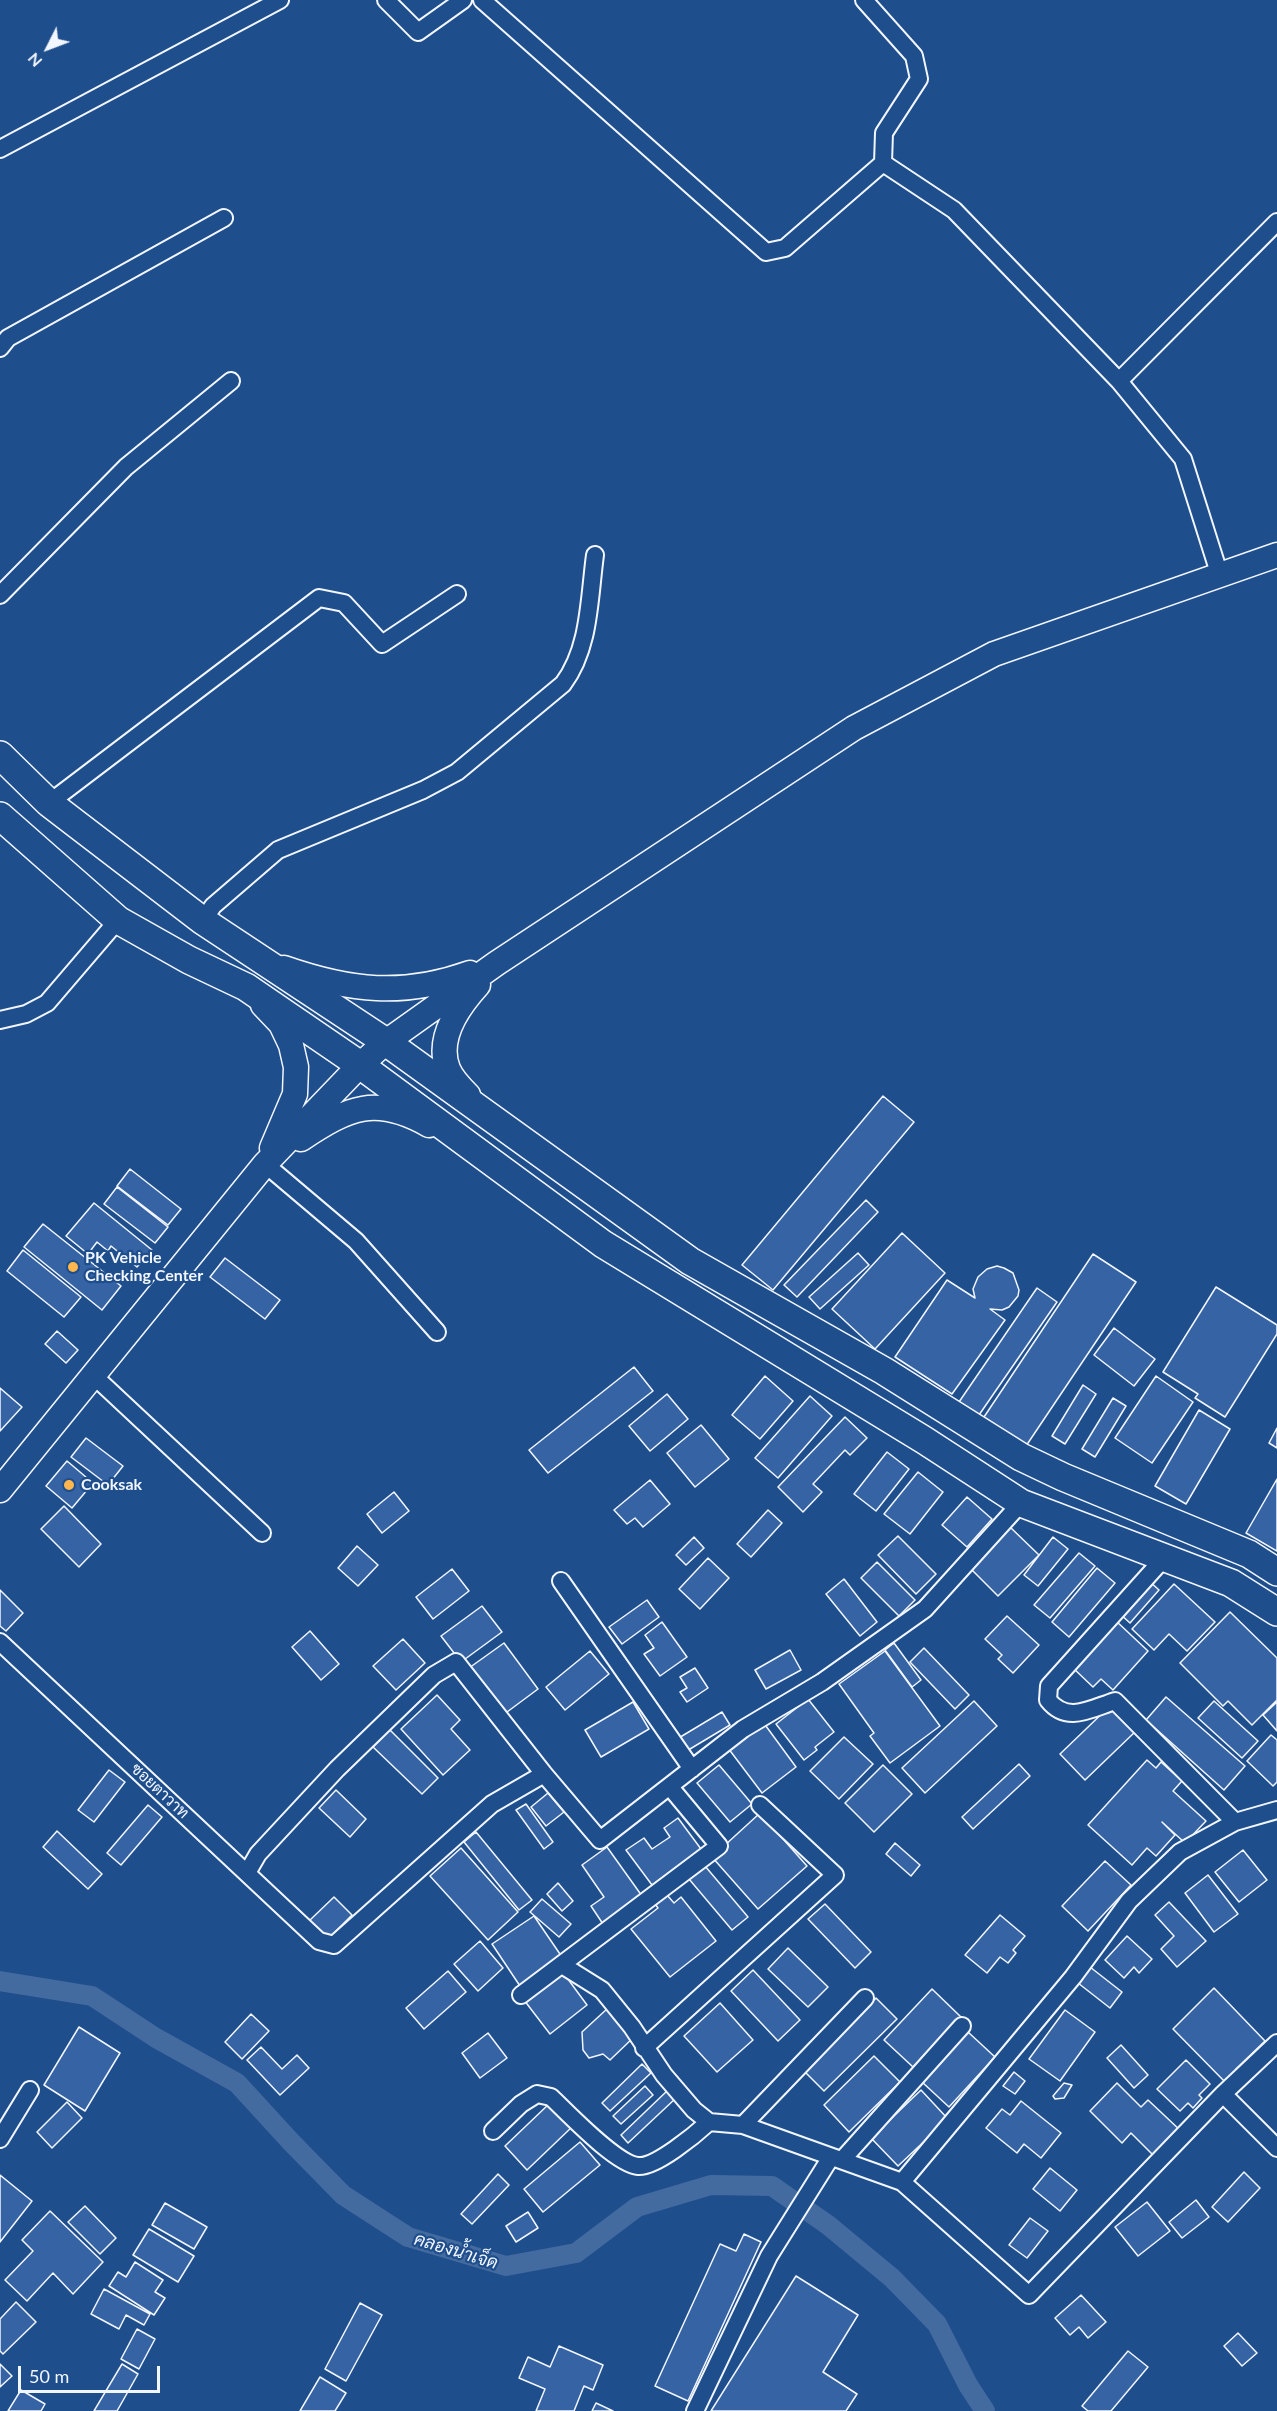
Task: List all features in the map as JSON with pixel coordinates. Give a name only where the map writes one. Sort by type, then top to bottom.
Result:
[{"type":"main road","points":[[0,755],[49,803],[203,921],[386,1042],[690,1261],[884,1371],[1021,1457],[1063,1477],[1249,1554],[1277,1572]]},
{"type":"main road","points":[[0,816],[118,920],[189,960],[246,987],[360,1065],[603,1244],[924,1440],[1021,1503],[1231,1584],[1277,1612]]},
{"type":"street","points":[[0,149],[280,0]]},
{"type":"street","points":[[386,0],[418,32],[463,0]]},
{"type":"street","points":[[482,0],[766,252],[785,248],[883,163],[884,133],[919,79],[914,56],[864,0]]},
{"type":"street","points":[[883,163],[954,210],[1119,381],[1183,459],[1220,576]]},
{"type":"street","points":[[0,348],[8,338],[224,218]]},
{"type":"street","points":[[1119,381],[1277,222]]},
{"type":"street","points":[[0,595],[126,467],[231,381]]},
{"type":"street","points":[[203,921],[213,906],[278,850],[423,790],[457,772],[562,684],[574,668],[582,647],[595,555]]},
{"type":"street","points":[[3,1481],[94,1376],[265,1164],[360,1065],[386,1042],[497,963],[854,728],[994,654],[1277,555]]},
{"type":"street","points":[[49,803],[319,597],[344,603],[382,644],[457,594]]},
{"type":"street","points":[[1,1021],[26,1014],[47,1004],[118,920]]},
{"type":"street","points":[[263,961],[323,982],[367,988],[406,988],[443,983],[497,963]]},
{"type":"street","points":[[485,1113],[456,1083],[448,1069],[444,1049],[450,1025],[465,999],[497,963]]},
{"type":"street","points":[[246,987],[281,1024],[291,1045],[296,1067],[296,1094],[265,1164]]},
{"type":"street","points":[[265,1164],[326,1122],[352,1111],[380,1106],[406,1112],[483,1155]]},
{"type":"street","points":[[265,1164],[357,1241],[437,1332]]},
{"type":"street","points":[[94,1376],[262,1533]]},
{"type":"street","points":[[247,1874],[258,1854],[337,1769],[434,1675],[456,1662],[544,1774],[600,1840],[743,1729],[822,1682],[925,1609],[1021,1503]]},
{"type":"street","points":[[1165,1557],[1049,1686],[1047,1700],[1056,1710],[1074,1714],[1115,1701],[1235,1822]]},
{"type":"street","points":[[561,1581],[692,1769]]},
{"type":"street","name":"ซอยตาวาท","points":[[0,1642],[319,1941],[334,1945],[492,1804],[544,1774]]},
{"type":"street","points":[[521,1995],[719,1846],[670,1787]]},
{"type":"street","points":[[644,2048],[835,1875],[760,1805]]},
{"type":"street","points":[[902,2182],[1073,1977],[1129,1901],[1180,1852],[1235,1822],[1277,1810]]},
{"type":"street","points":[[562,1965],[602,1990],[632,2027],[644,2048],[671,2084],[694,2110],[709,2122],[743,2125],[902,2182],[1029,2295],[1223,2094],[1277,2043]]},
{"type":"street","points":[[743,2125],[865,1998]]},
{"type":"street","points":[[695,2411],[769,2256],[836,2158],[962,2026]]},
{"type":"street","points":[[0,2139],[30,2090]]},
{"type":"street","points":[[492,2131],[521,2104],[537,2094],[550,2097],[622,2162],[640,2167],[668,2154],[709,2122]]},
{"type":"street","points":[[1223,2094],[1277,2148]]},
{"type":"building","points":[[883,1096],[914,1122],[773,1290],[742,1265]]},
{"type":"building","points":[[130,1169],[181,1209],[168,1225],[117,1186]]},
{"type":"building","points":[[117,1187],[168,1227],[155,1243],[104,1204]]},
{"type":"building","points":[[866,1200],[878,1212],[797,1297],[784,1285]]},
{"type":"building","points":[[94,1203],[152,1250],[137,1267],[111,1246],[108,1251],[97,1242],[88,1254],[66,1236]]},
{"type":"building","name":"PK Vehicle Checking Center","points":[[43,1224],[121,1286],[102,1310],[24,1247]]},
{"type":"building","points":[[902,1233],[945,1273],[875,1349],[832,1309]]},
{"type":"building","points":[[23,1250],[81,1297],[64,1317],[7,1271]]},
{"type":"building","points":[[858,1253],[869,1265],[820,1309],[809,1297]]},
{"type":"building","points":[[1093,1254],[1136,1282],[1026,1446],[984,1417]]},
{"type":"building","points":[[225,1258],[280,1300],[265,1319],[210,1277]]},
{"type":"building","points":[[997,1266],[1013,1273],[1019,1290],[1018,1296],[1009,1307],[1002,1310],[990,1309],[1005,1320],[952,1394],[895,1357],[947,1280],[975,1298],[973,1289],[978,1277],[987,1269]]},
{"type":"building","points":[[1216,1287],[1277,1325],[1277,1334],[1225,1417],[1195,1398],[1198,1394],[1163,1372]]},
{"type":"building","points":[[1037,1288],[1057,1302],[979,1415],[959,1402]]},
{"type":"building","points":[[1114,1328],[1155,1359],[1134,1386],[1094,1355]]},
{"type":"building","points":[[57,1331],[78,1350],[66,1363],[45,1344]]},
{"type":"building","points":[[634,1367],[653,1391],[548,1473],[529,1450]]},
{"type":"building","points":[[765,1376],[793,1401],[760,1439],[732,1415]]},
{"type":"building","points":[[1156,1376],[1193,1402],[1152,1463],[1115,1438]]},
{"type":"building","points":[[1083,1385],[1096,1394],[1065,1444],[1052,1436]]},
{"type":"building","points":[[0,1388],[22,1407],[0,1431]]},
{"type":"building","points":[[667,1394],[688,1419],[650,1451],[629,1426]]},
{"type":"building","points":[[810,1396],[832,1416],[778,1478],[755,1458]]},
{"type":"building","points":[[1113,1398],[1126,1406],[1095,1457],[1082,1449]]},
{"type":"building","points":[[1199,1410],[1230,1429],[1186,1504],[1155,1486]]},
{"type":"building","points":[[845,1417],[867,1438],[850,1455],[845,1450],[813,1484],[822,1492],[803,1512],[778,1487]]},
{"type":"building","points":[[701,1425],[729,1459],[695,1487],[667,1453]]},
{"type":"building","points":[[1277,1428],[1277,1448],[1269,1443]]},
{"type":"building","points":[[86,1438],[123,1466],[108,1485],[71,1457]]},
{"type":"building","points":[[887,1452],[909,1469],[876,1511],[854,1494]]},
{"type":"building","name":"Cooksak","points":[[67,1461],[93,1483],[72,1508],[46,1486]]},
{"type":"building","points":[[918,1472],[943,1492],[910,1534],[884,1514]]},
{"type":"building","points":[[1277,1479],[1277,1551],[1246,1533]]},
{"type":"building","points":[[650,1480],[670,1504],[643,1527],[635,1518],[627,1524],[614,1510]]},
{"type":"building","points":[[394,1492],[409,1511],[382,1533],[367,1514]]},
{"type":"building","points":[[967,1497],[992,1519],[967,1547],[942,1525]]},
{"type":"building","points":[[64,1506],[101,1544],[79,1567],[41,1529]]},
{"type":"building","points":[[768,1510],[782,1523],[751,1557],[737,1544]]},
{"type":"building","points":[[1010,1527],[1039,1555],[998,1596],[970,1568]]},
{"type":"building","points":[[898,1536],[936,1574],[916,1594],[878,1555]]},
{"type":"building","points":[[694,1537],[704,1548],[686,1565],[676,1555]]},
{"type":"building","points":[[1053,1537],[1068,1549],[1038,1586],[1024,1575]]},
{"type":"building","points":[[357,1546],[378,1565],[358,1586],[338,1568]]},
{"type":"building","points":[[1079,1553],[1095,1566],[1050,1618],[1034,1605]]},
{"type":"building","points":[[708,1558],[729,1578],[700,1609],[679,1589]]},
{"type":"building","points":[[877,1562],[915,1600],[899,1616],[861,1578]]},
{"type":"building","points":[[1097,1568],[1115,1583],[1069,1637],[1052,1622]]},
{"type":"building","points":[[452,1569],[469,1591],[433,1619],[416,1597]]},
{"type":"building","points":[[844,1579],[877,1622],[860,1636],[826,1594]]},
{"type":"building","points":[[1148,1580],[1159,1590],[1130,1623],[1119,1613]]},
{"type":"building","points":[[1174,1584],[1215,1622],[1187,1651],[1169,1634],[1154,1650],[1132,1629]]},
{"type":"building","points":[[0,1590],[23,1613],[6,1631],[0,1626]]},
{"type":"building","points":[[647,1600],[659,1617],[622,1644],[609,1627]]},
{"type":"building","points":[[482,1606],[502,1632],[461,1662],[441,1636]]},
{"type":"building","points":[[1230,1612],[1277,1658],[1277,1700],[1252,1725],[1228,1701],[1223,1706],[1180,1663]]},
{"type":"building","points":[[1007,1616],[1039,1645],[1013,1673],[998,1659],[1002,1655],[985,1639]]},
{"type":"building","points":[[1115,1620],[1148,1651],[1113,1690],[1101,1679],[1093,1687],[1072,1667]]},
{"type":"building","points":[[662,1622],[687,1657],[660,1676],[644,1654],[654,1648],[645,1635]]},
{"type":"building","points":[[310,1631],[339,1664],[321,1680],[292,1647]]},
{"type":"building","points":[[403,1639],[425,1663],[396,1690],[373,1666]]},
{"type":"building","points":[[504,1643],[538,1689],[503,1715],[469,1668]]},
{"type":"building","points":[[894,1643],[921,1680],[912,1687],[885,1650]]},
{"type":"building","points":[[924,1648],[969,1695],[955,1709],[910,1662]]},
{"type":"building","points":[[790,1650],[801,1670],[766,1689],[755,1670]]},
{"type":"building","points":[[590,1651],[609,1674],[565,1710],[546,1687]]},
{"type":"building","points":[[885,1651],[940,1726],[890,1763],[870,1736],[874,1733],[839,1684]]},
{"type":"building","points":[[695,1668],[708,1688],[687,1702],[680,1692],[687,1688],[680,1677]]},
{"type":"building","points":[[437,1695],[460,1720],[451,1729],[470,1750],[443,1775],[401,1729]]},
{"type":"building","points":[[1166,1697],[1245,1766],[1224,1790],[1146,1720]]},
{"type":"building","points":[[808,1699],[834,1732],[815,1747],[817,1750],[804,1760],[776,1724]]},
{"type":"building","points":[[974,1701],[997,1726],[925,1793],[902,1768]]},
{"type":"building","points":[[1214,1701],[1258,1741],[1242,1758],[1198,1718]]},
{"type":"building","points":[[633,1702],[649,1729],[601,1757],[585,1730]]},
{"type":"building","points":[[1277,1702],[1277,1731],[1263,1715]]},
{"type":"building","points":[[1112,1704],[1137,1730],[1085,1780],[1060,1754]]},
{"type":"building","points":[[722,1712],[730,1725],[685,1752],[677,1739]]},
{"type":"building","points":[[763,1722],[796,1767],[762,1793],[728,1748]]},
{"type":"building","points":[[390,1730],[438,1778],[422,1794],[373,1747]]},
{"type":"building","points":[[1271,1735],[1277,1740],[1277,1782],[1273,1786],[1247,1761]]},
{"type":"building","points":[[844,1737],[873,1764],[839,1799],[810,1771]]},
{"type":"building","points":[[1147,1760],[1156,1768],[1161,1762],[1182,1781],[1173,1791],[1206,1821],[1185,1843],[1162,1822],[1175,1835],[1156,1856],[1147,1848],[1132,1865],[1088,1825]]},
{"type":"building","points":[[1019,1764],[1030,1776],[973,1829],[962,1817]]},
{"type":"building","points":[[719,1765],[752,1804],[730,1822],[697,1783]]},
{"type":"building","points":[[883,1765],[912,1794],[874,1832],[845,1803]]},
{"type":"building","points":[[109,1770],[125,1782],[94,1822],[78,1810]]},
{"type":"building","points":[[336,1790],[366,1819],[350,1837],[319,1808]]},
{"type":"building","points":[[548,1793],[564,1812],[546,1826],[531,1807]]},
{"type":"building","points":[[526,1804],[553,1842],[544,1849],[516,1810]]},
{"type":"building","points":[[148,1805],[162,1817],[121,1865],[107,1853]]},
{"type":"building","points":[[760,1813],[807,1866],[758,1909],[712,1857]]},
{"type":"building","points":[[678,1818],[701,1849],[652,1885],[626,1850],[644,1838],[652,1849],[670,1837],[664,1828]]},
{"type":"building","points":[[57,1831],[102,1874],[88,1889],[43,1847]]},
{"type":"building","points":[[476,1832],[532,1900],[519,1910],[464,1842]]},
{"type":"building","points":[[895,1843],[920,1865],[911,1876],[886,1854]]},
{"type":"building","points":[[607,1847],[642,1896],[603,1924],[591,1906],[604,1897],[582,1865]]},
{"type":"building","points":[[461,1848],[518,1912],[488,1940],[430,1876]]},
{"type":"building","points":[[1243,1850],[1267,1880],[1239,1902],[1215,1872]]},
{"type":"building","points":[[1105,1861],[1131,1885],[1088,1931],[1062,1906]]},
{"type":"building","points":[[705,1866],[748,1917],[732,1930],[689,1879]]},
{"type":"building","points":[[1208,1875],[1238,1914],[1214,1932],[1185,1893]]},
{"type":"building","points":[[558,1883],[573,1901],[562,1911],[547,1894]]},
{"type":"building","points":[[667,1895],[674,1903],[681,1897],[716,1941],[670,1977],[631,1929],[658,1908],[655,1904]]},
{"type":"building","points":[[334,1897],[352,1915],[328,1939],[309,1921]]},
{"type":"building","points":[[542,1899],[571,1924],[559,1937],[530,1912]]},
{"type":"building","points":[[1169,1902],[1206,1941],[1177,1967],[1161,1949],[1174,1936],[1155,1915]]},
{"type":"building","points":[[825,1904],[871,1952],[855,1968],[808,1919]]},
{"type":"building","points":[[1000,1915],[1025,1936],[1013,1950],[1016,1953],[1008,1963],[1000,1957],[987,1973],[965,1955]]},
{"type":"building","points":[[534,1916],[562,1957],[520,1986],[492,1944]]},
{"type":"building","points":[[1127,1936],[1152,1959],[1139,1973],[1134,1967],[1124,1978],[1105,1960]]},
{"type":"building","points":[[480,1941],[503,1968],[478,1991],[454,1964]]},
{"type":"building","points":[[788,1948],[828,1987],[808,2007],[768,1969]]},
{"type":"building","points":[[1090,1967],[1122,1992],[1110,2008],[1078,1983]]},
{"type":"building","points":[[753,1970],[800,2020],[778,2041],[731,1991]]},
{"type":"building","points":[[448,1971],[466,1992],[424,2029],[406,2008]]},
{"type":"building","points":[[562,1971],[587,2005],[550,2034],[524,2000]]},
{"type":"building","points":[[1214,1988],[1265,2041],[1236,2069],[1240,2073],[1228,2085],[1173,2029]]},
{"type":"building","points":[[932,1989],[961,2017],[913,2067],[884,2040]]},
{"type":"building","points":[[876,1998],[897,2019],[824,2091],[804,2071]]},
{"type":"building","points":[[720,2003],[753,2040],[717,2072],[684,2036]]},
{"type":"building","points":[[608,2008],[635,2036],[610,2060],[603,2054],[589,2058],[583,2050],[582,2032]]},
{"type":"building","points":[[1065,2010],[1095,2032],[1060,2081],[1029,2059]]},
{"type":"building","points":[[251,2014],[269,2031],[242,2059],[225,2042]]},
{"type":"building","points":[[79,2027],[120,2053],[85,2111],[44,2085]]},
{"type":"building","points":[[968,2032],[995,2057],[949,2107],[922,2082]]},
{"type":"building","points":[[488,2033],[507,2058],[480,2078],[462,2053]]},
{"type":"building","points":[[1121,2045],[1148,2075],[1134,2088],[1107,2058]]},
{"type":"building","points":[[261,2047],[282,2069],[297,2055],[309,2068],[280,2095],[247,2060]]},
{"type":"building","points":[[874,2056],[900,2082],[849,2132],[824,2105]]},
{"type":"building","points":[[1186,2060],[1210,2084],[1199,2095],[1202,2098],[1193,2108],[1188,2103],[1180,2111],[1157,2089]]},
{"type":"building","points":[[642,2064],[651,2073],[610,2111],[602,2103]]},
{"type":"building","points":[[1014,2072],[1025,2081],[1015,2094],[1003,2086]]},
{"type":"building","points":[[1064,2083],[1072,2085],[1064,2098],[1055,2099],[1053,2096]]},
{"type":"building","points":[[1117,2083],[1141,2107],[1148,2100],[1182,2132],[1156,2158],[1131,2133],[1122,2143],[1090,2111]]},
{"type":"building","points":[[645,2086],[653,2095],[621,2124],[613,2116]]},
{"type":"building","points":[[668,2090],[676,2098],[628,2143],[621,2135]]},
{"type":"building","points":[[921,2090],[948,2119],[898,2166],[871,2138]]},
{"type":"building","points":[[1021,2101],[1061,2133],[1041,2158],[1024,2144],[1017,2153],[986,2128],[1002,2109],[1010,2115]]},
{"type":"building","points":[[67,2102],[82,2118],[52,2148],[37,2132]]},
{"type":"building","points":[[550,2103],[573,2126],[527,2170],[505,2146]]},
{"type":"building","points":[[580,2142],[600,2165],[543,2212],[524,2189]]},
{"type":"building","points":[[1050,2168],[1077,2190],[1060,2211],[1033,2189]]},
{"type":"building","points":[[1244,2172],[1260,2188],[1228,2222],[1212,2207]]},
{"type":"building","points":[[498,2174],[509,2185],[472,2224],[461,2214]]},
{"type":"building","points":[[0,2175],[32,2201],[0,2242]]},
{"type":"building","points":[[1196,2200],[1209,2217],[1182,2238],[1169,2222]]},
{"type":"building","points":[[1147,2202],[1170,2231],[1138,2256],[1115,2227]]},
{"type":"building","points":[[165,2203],[207,2227],[194,2249],[152,2225]]},
{"type":"building","points":[[85,2206],[116,2238],[100,2254],[68,2222]]},
{"type":"building","points":[[50,2211],[103,2262],[73,2294],[53,2273],[27,2301],[5,2280],[33,2251],[22,2240]]},
{"type":"building","points":[[528,2212],[538,2228],[516,2242],[506,2226]]},
{"type":"building","points":[[1030,2218],[1048,2231],[1027,2258],[1009,2245]]},
{"type":"building","points":[[149,2229],[194,2256],[178,2282],[133,2255]]},
{"type":"building","points":[[744,2234],[761,2242],[688,2401],[655,2386],[720,2244],[736,2251]]},
{"type":"building","points":[[135,2262],[163,2280],[155,2292],[165,2298],[154,2315],[109,2286],[118,2272],[126,2277]]},
{"type":"building","points":[[796,2276],[858,2315],[823,2372],[857,2394],[846,2411],[711,2411]]},
{"type":"building","points":[[104,2289],[150,2314],[144,2325],[126,2315],[119,2329],[91,2314]]},
{"type":"building","points":[[1081,2295],[1106,2322],[1088,2338],[1079,2327],[1070,2335],[1055,2318]]},
{"type":"building","points":[[16,2302],[36,2322],[3,2354],[0,2351],[0,2319]]},
{"type":"building","points":[[360,2303],[382,2315],[346,2381],[325,2369]]},
{"type":"building","points":[[137,2329],[155,2339],[139,2369],[121,2359]]},
{"type":"building","points":[[1238,2333],[1257,2353],[1242,2366],[1224,2346]]},
{"type":"building","points":[[559,2346],[603,2365],[593,2390],[584,2386],[574,2411],[536,2411],[545,2389],[519,2378],[528,2357],[550,2367]]},
{"type":"building","points":[[1128,2351],[1148,2367],[1111,2411],[1088,2411],[1082,2406]]},
{"type":"building","points":[[0,2364],[12,2376],[0,2387]]},
{"type":"building","points":[[122,2364],[138,2374],[117,2411],[94,2411]]},
{"type":"building","points":[[320,2377],[346,2393],[335,2411],[300,2411]]},
{"type":"building","points":[[21,2390],[45,2404],[41,2411],[8,2411]]},
{"type":"building","points":[[596,2403],[613,2411],[592,2411]]},
{"type":"waterway","name":"คลองน้ำเจ็ด","points":[[0,1981],[92,1996],[156,2038],[237,2083],[343,2195],[408,2237],[506,2266],[576,2253],[637,2207],[711,2185],[772,2186],[828,2225],[892,2278],[937,2324],[968,2385],[985,2411]]},
{"type":"place","name":"PK Vehicle Checking Center","points":[[73,1267]]},
{"type":"place","name":"Cooksak","points":[[69,1485]]}]
